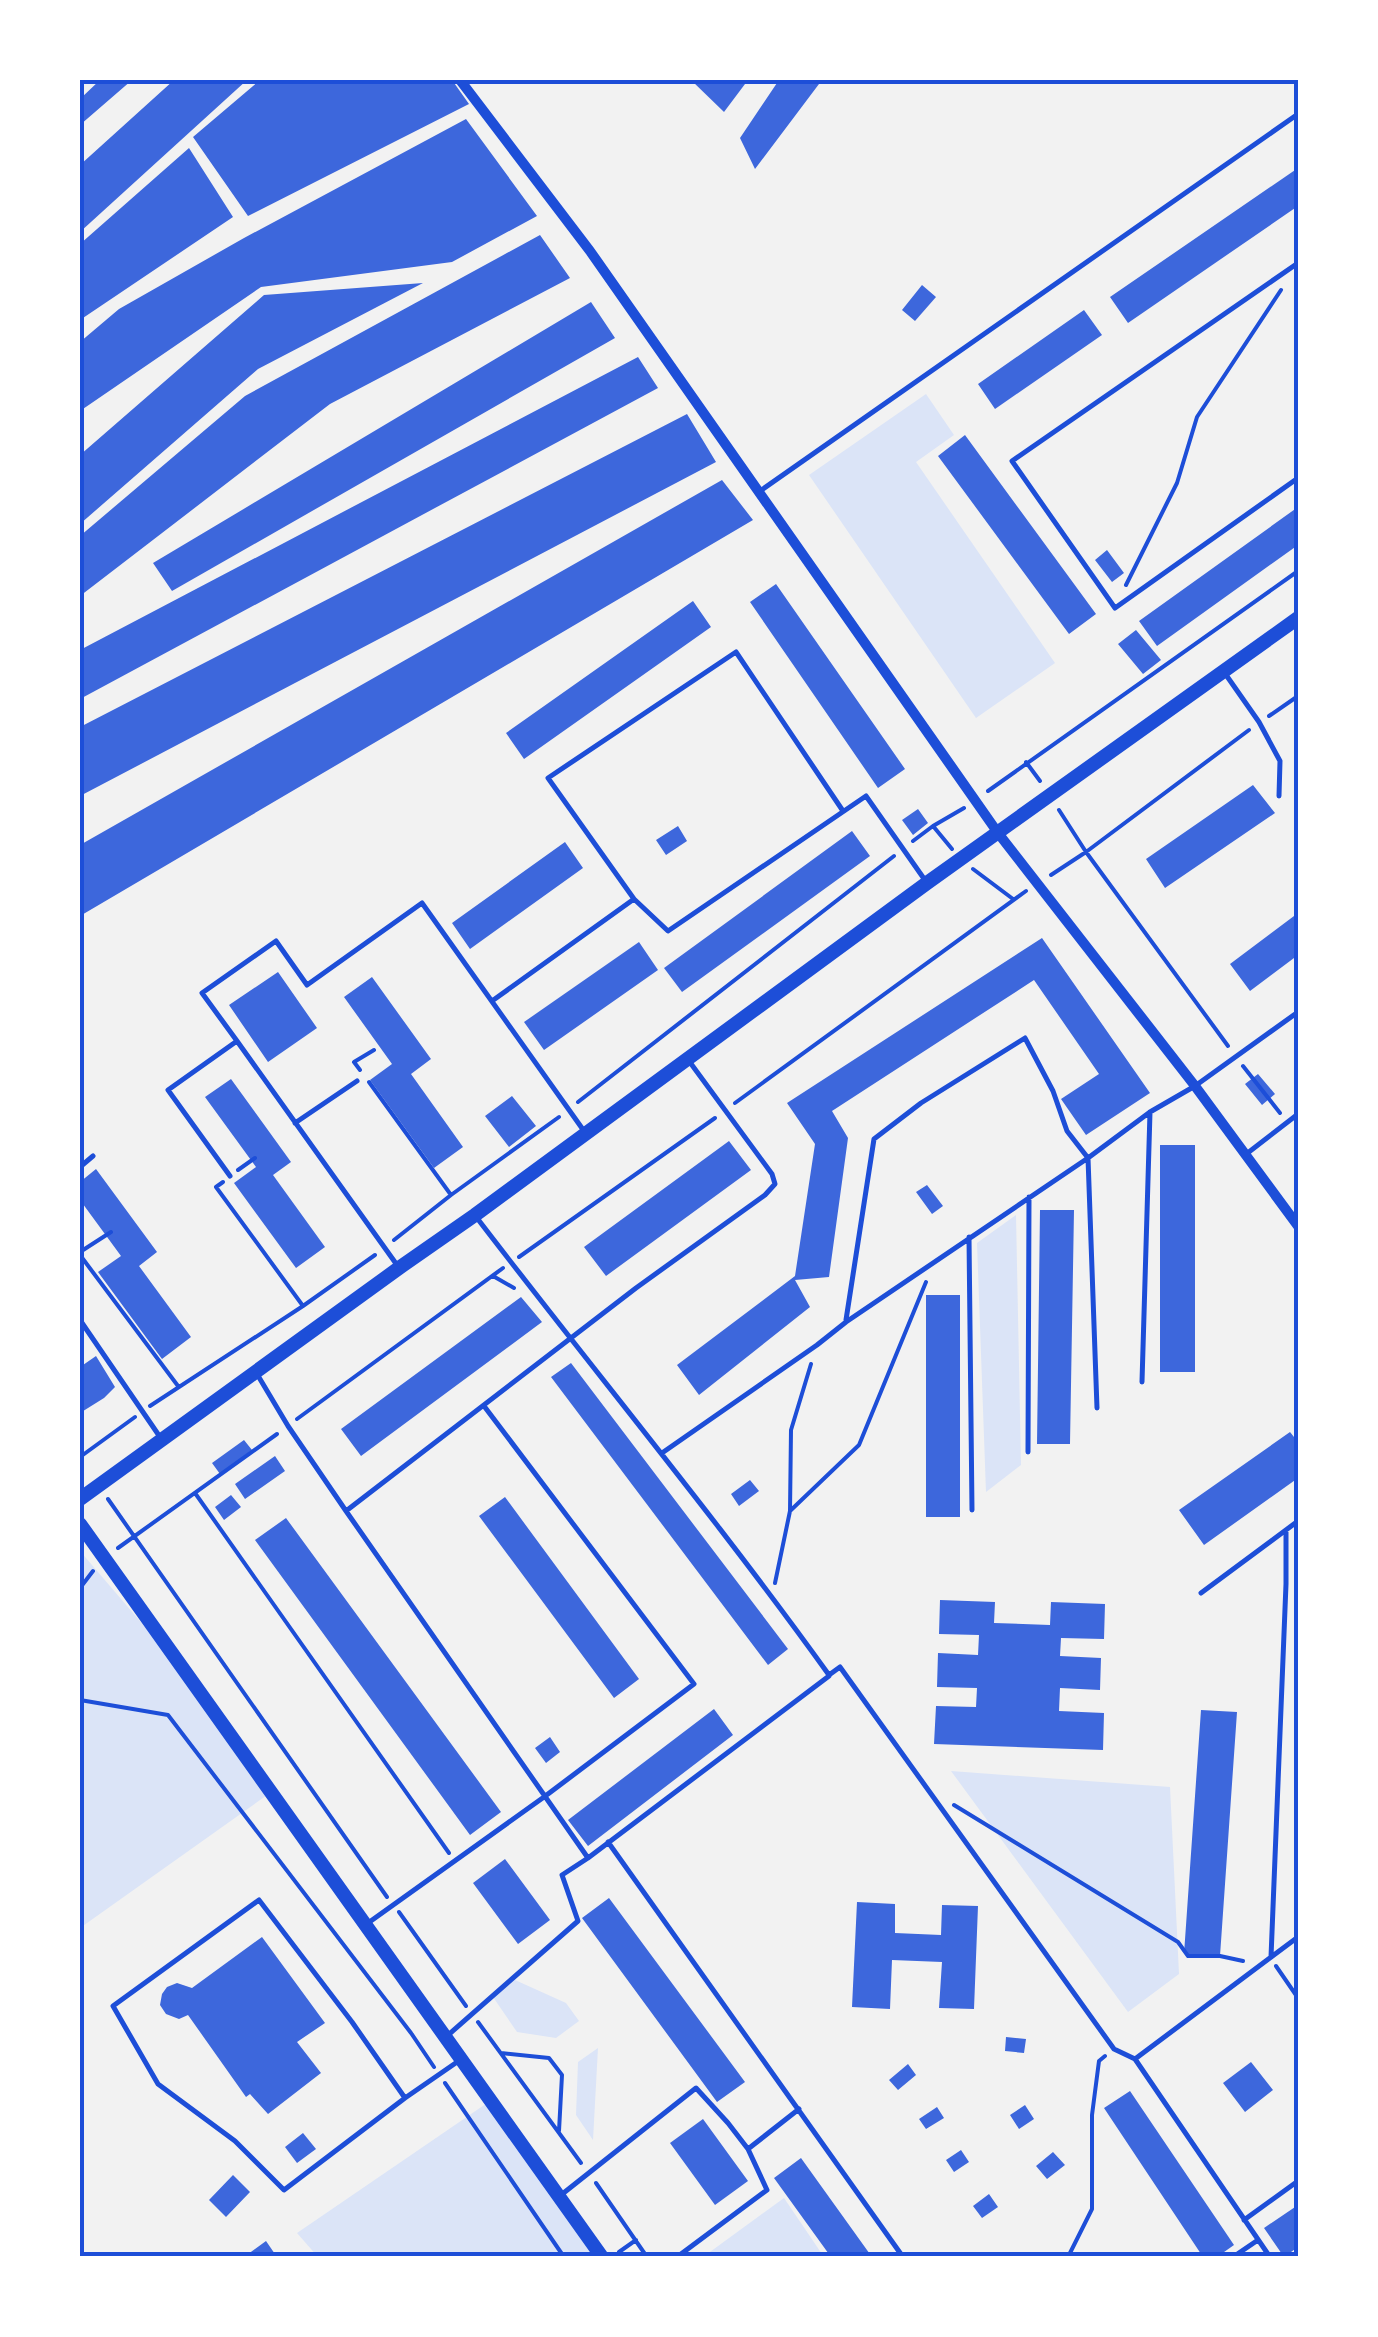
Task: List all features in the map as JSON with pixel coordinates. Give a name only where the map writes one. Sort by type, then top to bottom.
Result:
[{"type":"street","points":[[460,80],[590,252],[998,833],[1196,1086],[1298,1226]]},
{"type":"street","points":[[80,1498],[1298,618]]},
{"type":"street","points":[[80,1524],[602,2257]]},
{"type":"lane","points":[[760,492],[1298,114]]},
{"type":"lane","points":[[1298,263],[1012,460],[1115,608],[1298,478]]},
{"type":"lane","points":[[843,811],[736,652],[548,778],[634,899],[668,930],[866,796],[927,883]]},
{"type":"lane","points":[[1223,670],[1280,761],[1279,796]]},
{"type":"lane","points":[[492,1001],[634,899]]},
{"type":"lane","points":[[398,1268],[202,994],[276,941],[307,984],[422,903],[586,1134]]},
{"type":"lane","points":[[662,1453],[1298,1012]]},
{"type":"lane","points":[[846,1322],[874,1139],[921,1102],[1025,1038],[1053,1091],[1067,1130],[1088,1158],[1097,1408]]},
{"type":"lane","points":[[230,1176],[168,1090],[236,1041]]},
{"type":"lane","points":[[346,1511],[775,1184],[772,1174],[687,1058]]},
{"type":"lane","points":[[295,1123],[357,1082]]},
{"type":"lane","points":[[1142,1382],[1150,1112]]},
{"type":"lane","points":[[1245,1155],[1298,1114]]},
{"type":"lane","points":[[80,1167],[93,1156]]},
{"type":"lane","points":[[1028,1452],[1029,1196]]},
{"type":"lane","points":[[475,1216],[830,1675]]},
{"type":"lane","points":[[970,1237],[972,1510]]},
{"type":"lane","points":[[80,1320],[162,1439]]},
{"type":"lane","points":[[256,1371],[288,1426],[588,1858]]},
{"type":"lane","points":[[365,1924],[694,1684],[484,1406]]},
{"type":"lane","points":[[1201,1593],[1298,1521]]},
{"type":"lane","points":[[1271,1958],[1286,1530]]},
{"type":"lane","points":[[445,2037],[578,1921],[562,1875],[840,1667],[1114,2048],[1135,2059],[1270,2257]]},
{"type":"lane","points":[[608,1842],[903,2257]]},
{"type":"lane","points":[[405,2098],[259,1900],[113,2006],[158,2084],[235,2141],[284,2190],[461,2060]]},
{"type":"lane","points":[[1135,2059],[1298,1937]]},
{"type":"lane","points":[[559,2197],[696,2088],[748,2149],[767,2190],[677,2257]]},
{"type":"lane","points":[[748,2149],[798,2108]]},
{"type":"lane","points":[[1244,2220],[1298,2182]]},
{"type":"lane","points":[[1233,2257],[1258,2240]]},
{"type":"path","points":[[1115,608],[1177,483],[1197,417],[1289,278]]},
{"type":"path","points":[[80,1457],[384,1248],[570,1109],[903,848],[976,801],[1298,571]]},
{"type":"path","points":[[80,1588],[104,1558],[1298,696]]},
{"type":"path","points":[[1086,852],[1287,1122]]},
{"type":"path","points":[[374,1050],[354,1062],[452,1195]]},
{"type":"path","points":[[254,1158],[216,1188],[303,1306]]},
{"type":"path","points":[[110,1232],[80,1253],[178,1386]]},
{"type":"path","points":[[790,1511],[858,1446],[934,1262]]},
{"type":"path","points":[[772,1597],[790,1511],[791,1430],[817,1346]]},
{"type":"path","points":[[99,1486],[648,2257]]},
{"type":"path","points":[[195,1494],[454,1861]]},
{"type":"path","points":[[80,1700],[168,1715],[411,2033],[564,2257]]},
{"type":"path","points":[[929,1789],[1178,1942],[1184,1954],[1220,1956],[1260,1965]]},
{"type":"path","points":[[1271,1958],[1298,1998]]},
{"type":"path","points":[[1068,2257],[1092,2209],[1092,2114],[1100,2061],[1114,2048]]},
{"type":"path","points":[[501,2053],[549,2058],[562,2076],[559,2132]]},
{"type":"path","points":[[610,2257],[636,2240]]},
{"type":"shaded area","points":[[926,394],[954,435],[916,462],[1055,663],[976,718],[809,475]]},
{"type":"shaded area","points":[[1016,1215],[1021,1465],[986,1492],[977,1243]]},
{"type":"shaded area","points":[[80,1551],[151,1634],[270,1793],[80,1928]]},
{"type":"shaded area","points":[[951,1771],[1170,1787],[1179,1974],[1128,2012]]},
{"type":"shaded area","points":[[515,1980],[566,2003],[579,2021],[556,2038],[517,2032],[493,1997]]},
{"type":"shaded area","points":[[598,2048],[593,2140],[576,2115],[578,2062]]},
{"type":"shaded area","points":[[493,2099],[600,2257],[318,2257],[297,2233]]},
{"type":"shaded area","points":[[784,2198],[824,2257],[703,2257]]},
{"type":"building","points":[[100,80],[132,80],[80,125],[80,99]]},
{"type":"building","points":[[174,80],[247,80],[80,232],[80,165]]},
{"type":"building","points":[[260,80],[452,80],[469,104],[248,216],[193,137]]},
{"type":"building","points":[[691,80],[748,80],[724,112]]},
{"type":"building","points":[[779,80],[822,80],[755,169],[740,138]]},
{"type":"building","points":[[466,119],[537,216],[452,262],[261,287],[80,411],[80,342],[119,309]]},
{"type":"building","points":[[189,148],[233,217],[80,320],[80,244]]},
{"type":"building","points":[[1298,168],[1298,206],[1128,323],[1110,297]]},
{"type":"building","points":[[540,235],[570,278],[330,404],[80,596],[80,536],[245,396]]},
{"type":"building","points":[[423,283],[258,369],[80,524],[80,455],[264,295]]},
{"type":"building","points":[[922,285],[936,297],[915,321],[902,310]]},
{"type":"building","points":[[591,302],[615,338],[172,591],[153,563]]},
{"type":"building","points":[[1084,310],[1102,335],[995,409],[978,384]]},
{"type":"building","points":[[638,357],[658,388],[80,699],[80,650]]},
{"type":"building","points":[[687,414],[716,462],[80,796],[80,727]]},
{"type":"building","points":[[965,435],[1096,614],[1069,634],[938,456]]},
{"type":"building","points":[[722,480],[753,520],[80,916],[80,845]]},
{"type":"building","points":[[1298,507],[1298,545],[1157,646],[1139,621]]},
{"type":"building","points":[[1107,550],[1124,573],[1112,582],[1095,560]]},
{"type":"building","points":[[776,584],[905,769],[878,788],[750,602]]},
{"type":"building","points":[[693,601],[711,627],[524,759],[506,733]]},
{"type":"building","points":[[1136,630],[1161,660],[1143,674],[1118,644]]},
{"type":"building","points":[[1253,785],[1275,813],[1165,888],[1146,859]]},
{"type":"building","points":[[918,809],[928,823],[913,835],[902,820]]},
{"type":"building","points":[[678,826],[687,841],[666,855],[656,840]]},
{"type":"building","points":[[852,831],[870,856],[682,992],[664,968]]},
{"type":"building","points":[[565,842],[583,868],[470,949],[452,923]]},
{"type":"building","points":[[1298,913],[1298,955],[1250,991],[1230,964]]},
{"type":"building","points":[[1042,938],[1150,1093],[1086,1135],[1061,1099],[1099,1074],[1034,980],[832,1111],[848,1138],[829,1277],[795,1280],[810,1307],[699,1395],[677,1365],[795,1276],[815,1144],[787,1103]]},
{"type":"building","points":[[639,942],[658,970],[544,1050],[524,1022]]},
{"type":"building","points":[[278,972],[317,1028],[268,1062],[229,1005]]},
{"type":"building","points":[[372,977],[431,1059],[411,1074],[463,1147],[434,1168],[370,1080],[392,1064],[344,997]]},
{"type":"building","points":[[1258,1074],[1275,1094],[1262,1105],[1245,1084]]},
{"type":"building","points":[[231,1079],[291,1162],[273,1175],[325,1247],[296,1268],[234,1183],[256,1167],[205,1097]]},
{"type":"building","points":[[512,1096],[536,1126],[509,1147],[485,1116]]},
{"type":"building","points":[[729,1141],[751,1170],[606,1276],[584,1247]]},
{"type":"building","points":[[1160,1145],[1195,1145],[1195,1372],[1160,1372]]},
{"type":"building","points":[[96,1169],[157,1252],[139,1266],[191,1337],[162,1359],[98,1272],[121,1256],[80,1200],[80,1182]]},
{"type":"building","points":[[927,1185],[943,1206],[932,1214],[916,1192]]},
{"type":"building","points":[[1040,1210],[1074,1210],[1070,1444],[1037,1444]]},
{"type":"building","points":[[926,1295],[960,1295],[960,1517],[926,1517]]},
{"type":"building","points":[[521,1297],[542,1322],[361,1456],[341,1429]]},
{"type":"building","points":[[96,1356],[115,1387],[80,1413],[80,1360],[83,1365]]},
{"type":"building","points":[[571,1363],[788,1649],[768,1665],[551,1377]]},
{"type":"building","points":[[1290,1432],[1298,1442],[1298,1478],[1204,1545],[1179,1510]]},
{"type":"building","points":[[244,1440],[252,1450],[220,1474],[212,1463]]},
{"type":"building","points":[[275,1456],[285,1471],[245,1499],[235,1484]]},
{"type":"building","points":[[750,1480],[759,1491],[739,1506],[731,1494]]},
{"type":"building","points":[[231,1495],[241,1507],[224,1520],[215,1507]]},
{"type":"building","points":[[505,1497],[639,1679],[614,1698],[479,1516]]},
{"type":"building","points":[[286,1518],[501,1812],[470,1835],[255,1540]]},
{"type":"building","points":[[940,1600],[995,1602],[994,1623],[1050,1625],[1051,1602],[1105,1604],[1104,1639],[1061,1638],[1060,1656],[1101,1658],[1100,1690],[1060,1688],[1059,1711],[1104,1713],[1103,1750],[934,1744],[936,1706],[976,1707],[977,1688],[937,1687],[938,1653],[978,1655],[979,1635],[939,1634]]},
{"type":"building","points":[[714,1709],[733,1735],[588,1846],[568,1820]]},
{"type":"building","points":[[1201,1710],[1237,1712],[1220,1956],[1184,1954]]},
{"type":"building","points":[[550,1737],[560,1752],[546,1763],[535,1748]]},
{"type":"building","points":[[505,1859],[550,1920],[518,1944],[473,1883]]},
{"type":"building","points":[[609,1898],[745,2082],[717,2102],[582,1918]]},
{"type":"building","points":[[857,1902],[895,1904],[895,1933],[941,1935],[942,1905],[978,1906],[974,2009],[939,2008],[942,1962],[892,1960],[890,2009],[852,2007]]},
{"type":"building","points":[[262,1937],[325,2023],[297,2042],[321,2073],[268,2114],[250,2094],[246,2097],[188,2015],[179,2019],[166,2014],[160,2005],[167,1987],[177,1983],[192,1988]]},
{"type":"building","points":[[1006,2037],[1026,2039],[1024,2053],[1005,2051]]},
{"type":"building","points":[[1251,2062],[1273,2090],[1245,2112],[1223,2083]]},
{"type":"building","points":[[908,2064],[916,2075],[898,2090],[889,2080]]},
{"type":"building","points":[[1130,2091],[1234,2245],[1217,2257],[1203,2257],[1104,2108]]},
{"type":"building","points":[[1025,2105],[1034,2119],[1019,2129],[1010,2115]]},
{"type":"building","points":[[937,2107],[944,2118],[926,2129],[919,2119]]},
{"type":"building","points":[[703,2119],[748,2181],[715,2205],[670,2143]]},
{"type":"building","points":[[303,2133],[316,2149],[297,2163],[285,2147]]},
{"type":"building","points":[[961,2150],[969,2162],[954,2172],[946,2160]]},
{"type":"building","points":[[1053,2152],[1065,2165],[1047,2179],[1036,2166]]},
{"type":"building","points":[[801,2158],[872,2257],[831,2257],[774,2178]]},
{"type":"building","points":[[233,2175],[250,2192],[226,2217],[209,2200]]},
{"type":"building","points":[[989,2194],[998,2207],[982,2218],[973,2206]]},
{"type":"building","points":[[1298,2205],[1298,2247],[1284,2257],[1264,2228]]},
{"type":"building","points":[[266,2241],[277,2257],[244,2257]]}]
